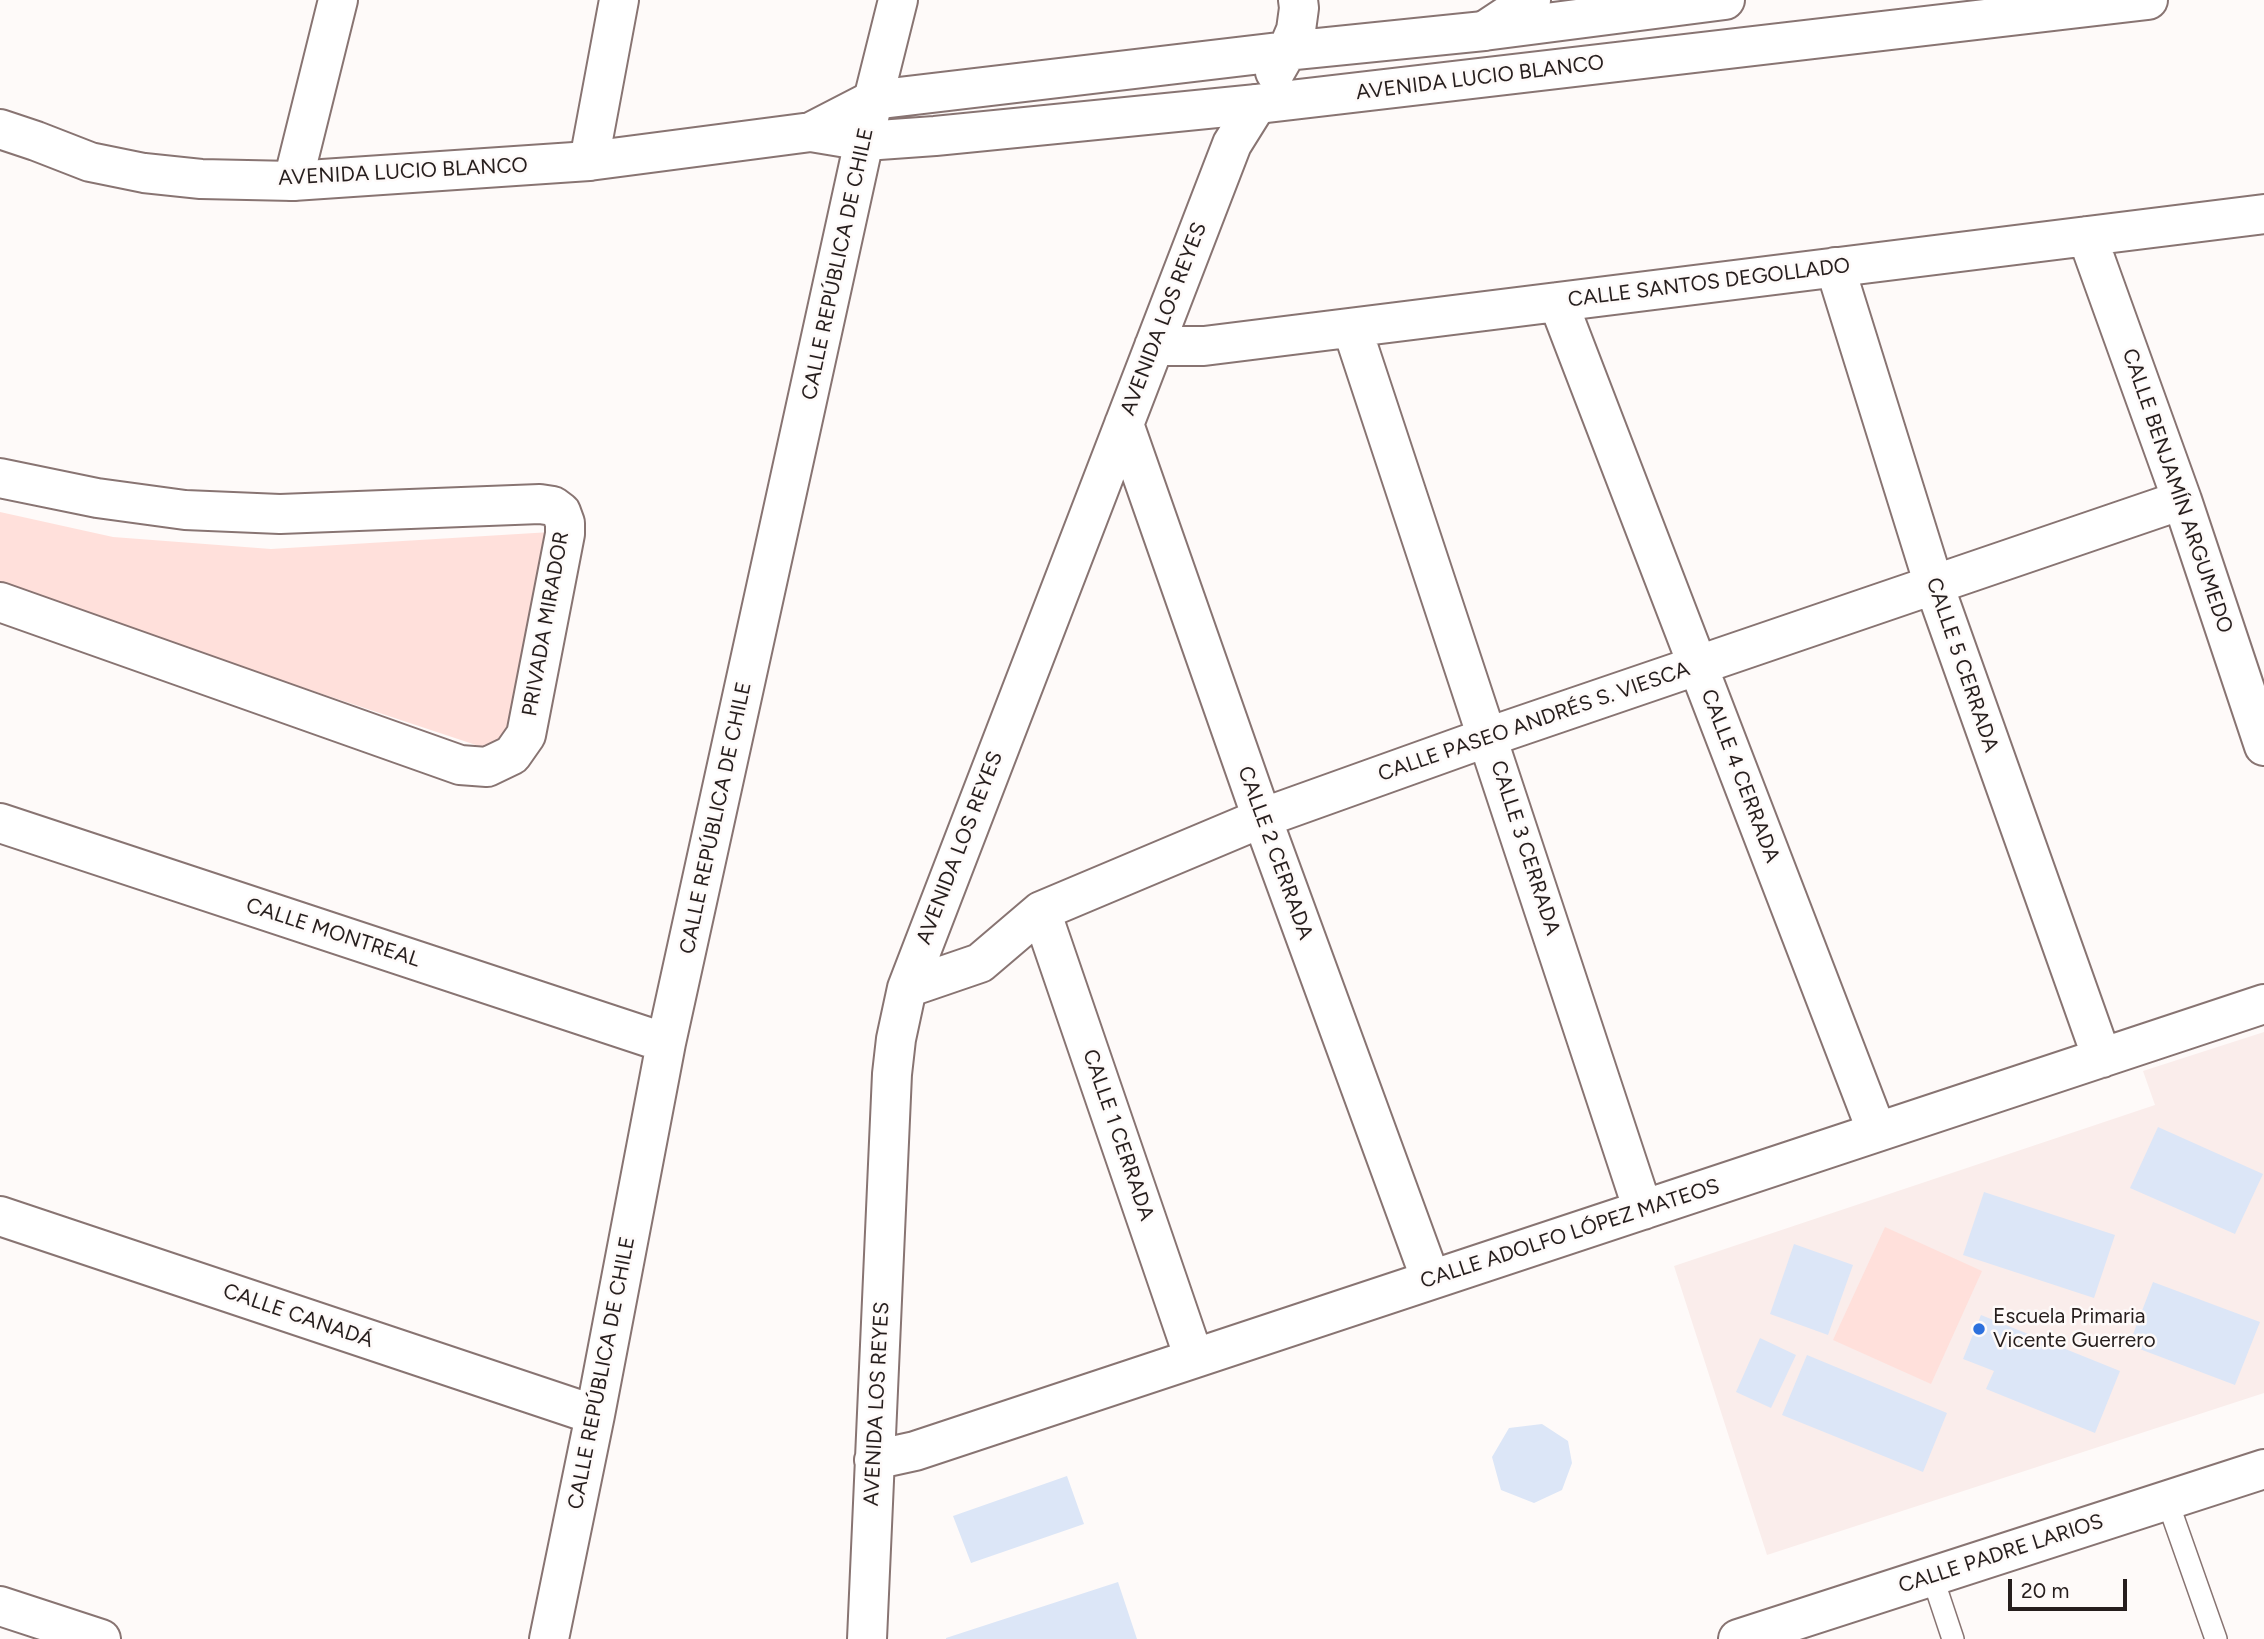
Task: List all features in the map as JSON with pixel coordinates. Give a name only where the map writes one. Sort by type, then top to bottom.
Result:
[{"type":"street","points":[[293,181],[338,0]]},
{"type":"street","points":[[589,161],[619,0]]},
{"type":"street","name":"CALLE REPÚBLICA DE CHILE","points":[[549,1639],[666,1043],[873,100],[898,0]]},
{"type":"street","name":"AVENIDA LOS REYES","points":[[867,1639],[892,1074],[907,988],[1232,144],[1287,51],[1296,30],[1298,0]]},
{"type":"street","points":[[1484,31],[1531,0]]},
{"type":"street","name":"AVENIDA LUCIO BLANCO","points":[[811,132],[873,100],[1287,51],[1484,31],[1724,0]]},
{"type":"street","name":"AVENIDA LUCIO BLANCO","points":[[0,129],[90,162],[144,173],[201,179],[293,181],[589,161],[811,132],[865,141],[1257,104],[2148,0]]},
{"type":"street","name":"CALLE SANTOS DEGOLLADO","points":[[1154,346],[1204,346],[2264,214]]},
{"type":"street","name":"CALLE BENJAMÍN ARGUMEDO","points":[[2087,236],[2182,500],[2264,746]]},
{"type":"street","name":"CALLE 5 CERRADA","points":[[1835,267],[1934,585],[2102,1058]]},
{"type":"street","name":"CALLE 4 CERRADA","points":[[1558,302],[1877,1132]]},
{"type":"street","name":"CALLE 3 CERRADA","points":[[1352,328],[1643,1210]]},
{"type":"street","name":"CALLE 2 CERRADA","points":[[1124,424],[1262,818],[1431,1280]]},
{"type":"street","name":"PRIVADA MIRADOR","points":[[0,478],[97,498],[185,510],[280,514],[540,504],[553,506],[561,512],[565,534],[526,736],[512,755],[487,767],[460,765],[0,603]]},
{"type":"street","name":"CALLE PASEO ANDRÉS S. VIESCA","points":[[907,988],[980,962],[1041,911],[1262,818],[1488,737],[2182,500]]},
{"type":"street","name":"CALLE MONTREAL","points":[[0,823],[666,1043]]},
{"type":"street","name":"CALLE 1 CERRADA","points":[[1041,911],[1194,1358]]},
{"type":"street","name":"CALLE ADOLFO LÓPEZ MATEOS","points":[[874,1460],[915,1451],[2264,1004]]},
{"type":"street","name":"CALLE CANADÁ","points":[[0,1216],[595,1415]]},
{"type":"street","name":"CALLE PADRE LARIOS","points":[[1738,1639],[2264,1469]]},
{"type":"street","points":[[0,1606],[101,1639]]},
{"type":"lane","points":[[2167,1500],[2216,1639]]},
{"type":"lane","points":[[1932,1576],[1953,1639]]},
{"type":"shaded area","points":[[0,512],[113,537],[271,549],[551,532],[506,738],[485,748],[0,587]]},
{"type":"shaded area","name":"Escuela Primaria Vicente Guerrero","points":[[2264,1032],[2264,1393],[1767,1555],[1674,1266],[2155,1105],[2143,1071]]},
{"type":"shaded area","points":[[1885,1227],[1982,1271],[1931,1384],[1833,1340]]},
{"type":"building","points":[[2158,1127],[2263,1174],[2235,1234],[2130,1188]]},
{"type":"building","points":[[1984,1192],[2115,1235],[2094,1298],[1963,1255]]},
{"type":"building","points":[[1794,1244],[1853,1265],[1828,1335],[1770,1314]]},
{"type":"building","points":[[2153,1282],[2260,1322],[2235,1385],[2129,1345]]},
{"type":"building","points":[[1981,1315],[2120,1371],[2095,1433],[1986,1389],[1994,1371],[1963,1359]]},
{"type":"building","points":[[1760,1338],[1796,1355],[1771,1408],[1736,1392]]},
{"type":"building","points":[[1807,1355],[1947,1413],[1923,1472],[1782,1415]]},
{"type":"building","points":[[1542,1424],[1568,1441],[1572,1463],[1562,1490],[1534,1503],[1501,1490],[1492,1457],[1509,1428]]},
{"type":"building","points":[[1067,1476],[1084,1524],[971,1563],[953,1516]]},
{"type":"building","points":[[1118,1582],[1137,1639],[946,1639],[946,1638]]},
{"type":"place","name":"Escuela Primaria Vicente Guerrero","points":[[1979,1329]]}]
